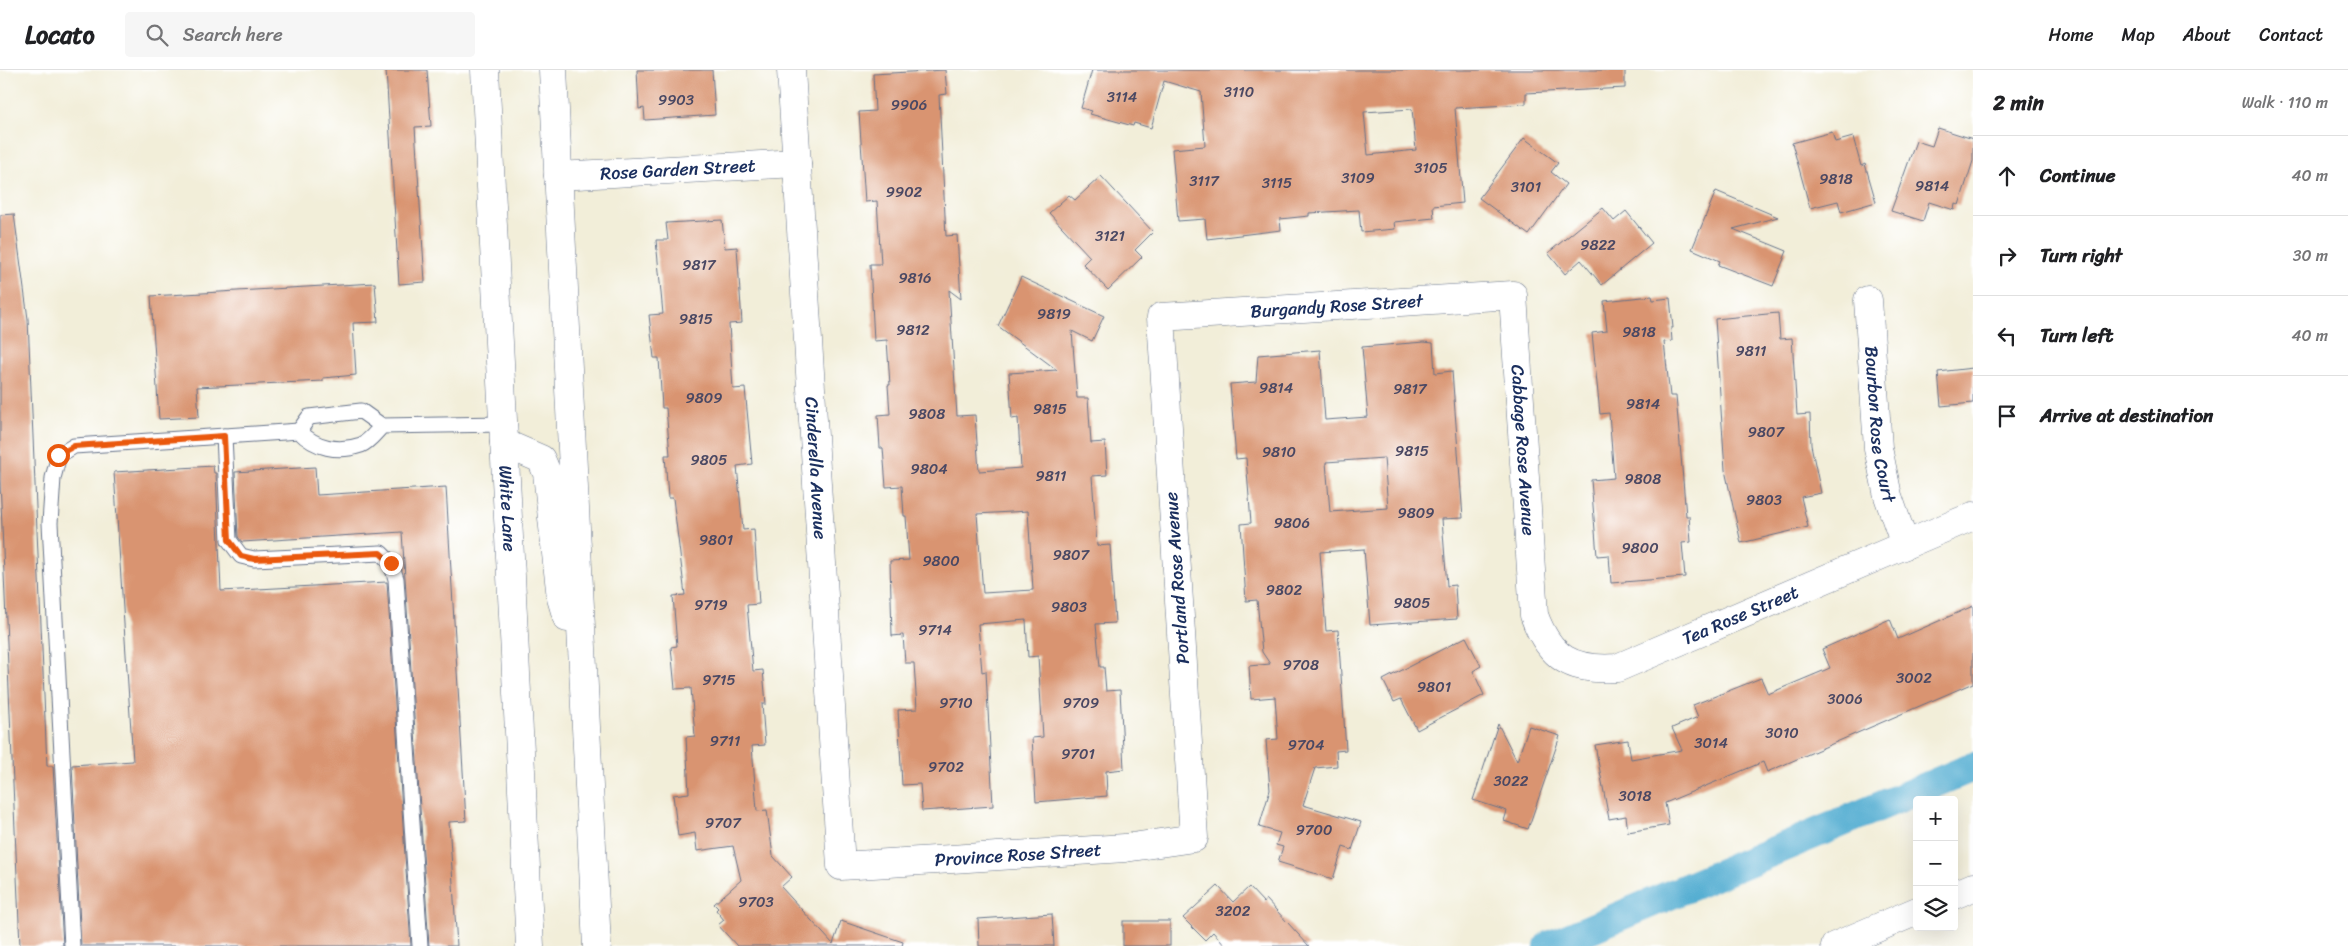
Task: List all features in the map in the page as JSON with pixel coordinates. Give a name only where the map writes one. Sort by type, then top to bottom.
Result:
[{"type":"street","name":"White Lane","points":[[485,70],[530,946]]},
{"type":"street","points":[[553,70],[597,946]]},
{"type":"street","name":"Cinderella Avenue","points":[[791,70],[841,866]]},
{"type":"street","name":"Rose Garden Street","points":[[558,176],[796,163]]},
{"type":"street","name":"Burgandy Rose Street","points":[[1161,317],[1513,295]]},
{"type":"street","name":"Cabbage Rose Avenue","points":[[1513,295],[1533,606]]},
{"type":"street","name":"Bourbon Rose Court","points":[[1868,300],[1878,448],[1888,496],[1905,545]]},
{"type":"street","name":"Portland Rose Avenue","points":[[1161,317],[1194,838]]},
{"type":"street","points":[[504,433],[541,459],[547,472],[561,598],[568,619],[581,634]]},
{"type":"street","name":"Tea Rose Street","points":[[1533,606],[1542,636],[1555,652],[1572,664],[1593,670],[1617,668],[1973,516]]},
{"type":"street","name":"Province Rose Street","points":[[841,866],[1126,848],[1194,838]]},
{"type":"street","points":[[1958,893],[1973,887]]},
{"type":"street","points":[[1835,946],[1913,913]]},
{"type":"lane","points":[[298,431],[308,417],[361,411],[382,426],[504,433]]},
{"type":"lane","points":[[72,946],[50,524],[53,478],[58,455],[74,446],[298,431],[309,442],[323,448],[344,447],[363,444],[382,426]]},
{"type":"lane","points":[[224,436],[229,540],[241,556],[254,559],[380,553],[391,563],[396,579],[420,946]]},
{"type":"building","points":[[386,70],[427,70],[431,126],[415,127],[425,282],[399,284]]},
{"type":"building","points":[[637,70],[712,70],[715,115],[645,120],[644,108],[639,109]]},
{"type":"building","points":[[945,70],[947,94],[939,95],[946,236],[957,235],[961,299],[949,290],[957,416],[975,415],[979,471],[1021,468],[1018,418],[1012,419],[1009,373],[1057,370],[998,326],[1021,277],[1104,316],[1092,341],[1072,331],[1077,398],[1088,398],[1091,443],[1105,442],[1107,475],[1092,476],[1097,546],[1110,545],[1115,623],[1096,624],[1100,667],[1104,667],[1106,691],[1120,690],[1124,769],[1106,771],[1107,796],[1036,802],[1032,738],[1043,737],[1038,656],[1028,657],[1026,620],[978,624],[982,672],[986,671],[993,806],[922,811],[920,784],[902,785],[898,710],[917,709],[914,663],[905,663],[903,635],[892,636],[890,561],[909,560],[902,486],[886,487],[883,448],[880,448],[878,415],[890,414],[888,385],[890,385],[887,340],[874,341],[870,264],[881,264],[877,201],[865,202],[859,112],[875,111],[873,74]],"holes":[[[1028,511],[1033,590],[983,593],[977,514]]]},
{"type":"building","points":[[1092,70],[1625,70],[1625,88],[1526,93],[1526,104],[1455,108],[1463,203],[1433,206],[1434,218],[1394,222],[1395,229],[1361,232],[1359,210],[1309,213],[1309,216],[1280,219],[1281,230],[1207,239],[1205,219],[1178,221],[1172,149],[1205,146],[1201,92],[1164,81],[1151,128],[1134,123],[1133,126],[1090,114],[1092,111],[1081,108]],"holes":[[[1412,109],[1416,150],[1368,155],[1364,112]]]},
{"type":"building","points":[[1938,128],[1973,139],[1973,161],[1959,205],[1955,204],[1954,210],[1929,202],[1923,221],[1891,211],[1916,141],[1932,146]]},
{"type":"building","points":[[1832,132],[1835,142],[1853,137],[1861,166],[1865,164],[1876,202],[1841,212],[1838,201],[1810,208],[1792,143]]},
{"type":"building","points":[[1524,138],[1558,163],[1551,172],[1566,184],[1529,235],[1479,198]]},
{"type":"building","points":[[1101,176],[1153,232],[1135,250],[1142,257],[1108,290],[1083,264],[1090,257],[1049,213],[1069,195],[1075,200]]},
{"type":"building","points":[[1716,191],[1778,217],[1733,229],[1787,251],[1773,286],[1718,265],[1720,261],[1692,249]]},
{"type":"building","points":[[1603,208],[1614,221],[1626,211],[1652,243],[1602,285],[1581,260],[1565,274],[1548,253]]},
{"type":"building","points":[[14,214],[28,319],[47,766],[53,766],[63,946],[20,946],[0,480],[0,215]]},
{"type":"building","points":[[722,220],[725,248],[737,247],[742,323],[729,324],[733,389],[745,388],[752,464],[737,466],[743,530],[754,529],[759,604],[747,605],[753,671],[763,670],[766,704],[762,704],[765,745],[752,746],[757,811],[767,810],[773,856],[792,877],[781,887],[833,944],[841,921],[903,942],[902,946],[737,946],[718,925],[724,920],[714,904],[741,880],[733,846],[697,851],[695,833],[678,836],[673,795],[689,793],[686,737],[695,736],[691,688],[675,689],[671,647],[677,646],[673,596],[685,595],[673,498],[668,498],[665,455],[670,455],[666,408],[662,408],[659,358],[654,358],[649,315],[663,314],[656,240],[668,240],[666,223]]},
{"type":"building","points":[[375,283],[378,322],[353,323],[356,375],[323,378],[323,381],[197,387],[199,417],[159,419],[151,296]]},
{"type":"building","points":[[1652,296],[1653,300],[1670,298],[1673,328],[1671,328],[1672,341],[1664,342],[1670,396],[1676,396],[1686,516],[1689,516],[1691,542],[1682,543],[1685,577],[1611,583],[1609,555],[1597,556],[1591,480],[1614,478],[1609,413],[1600,414],[1592,333],[1607,331],[1604,301]]},
{"type":"building","points":[[1778,313],[1780,339],[1792,338],[1797,415],[1810,414],[1811,445],[1821,493],[1801,497],[1808,527],[1741,543],[1725,470],[1715,319]]},
{"type":"building","points":[[1424,342],[1433,343],[1435,373],[1452,371],[1463,518],[1442,519],[1447,586],[1455,585],[1457,619],[1370,625],[1364,549],[1320,552],[1326,631],[1338,630],[1346,750],[1336,751],[1337,766],[1315,768],[1303,805],[1361,822],[1352,850],[1343,847],[1333,879],[1278,862],[1283,847],[1276,845],[1280,833],[1259,827],[1270,790],[1266,740],[1278,739],[1275,697],[1251,699],[1249,666],[1270,664],[1262,652],[1257,600],[1246,601],[1241,524],[1251,523],[1246,458],[1236,459],[1230,384],[1256,382],[1258,355],[1320,350],[1325,420],[1368,417],[1362,347]],"holes":[[[1384,458],[1388,508],[1330,512],[1326,462]]]},
{"type":"building","points":[[1973,368],[1973,403],[1941,406],[1938,372]]},
{"type":"building","points":[[213,466],[214,473],[216,473],[221,591],[387,582],[411,946],[81,946],[72,765],[133,761],[114,472]]},
{"type":"building","points":[[315,467],[317,495],[446,487],[466,821],[449,822],[457,946],[429,946],[402,532],[242,542],[238,537],[235,472]]},
{"type":"building","points":[[1973,606],[1973,683],[1767,772],[1763,762],[1665,803],[1669,825],[1628,832],[1626,816],[1609,819],[1595,745],[1628,740],[1631,759],[1682,750],[1672,728],[1698,717],[1693,705],[1761,678],[1768,694],[1830,668],[1822,649],[1890,619],[1898,639]]},
{"type":"building","points":[[1466,637],[1481,666],[1473,671],[1484,695],[1417,730],[1401,699],[1394,702],[1383,680]]},
{"type":"building","points":[[1498,724],[1517,761],[1529,726],[1560,736],[1528,829],[1504,821],[1507,811],[1473,800]]},
{"type":"building","points":[[1218,886],[1233,902],[1249,887],[1264,903],[1266,899],[1309,946],[1225,946],[1213,932],[1205,940],[1183,918]]},
{"type":"building","points":[[1052,914],[1054,946],[979,946],[978,919]]},
{"type":"building","points":[[1123,921],[1170,921],[1170,946],[1123,946]]},
{"type":"waterway","points":[[1549,946],[1973,767]]},
{"type":"route","points":[[58,455],[74,446],[224,436],[229,540],[241,556],[254,559],[380,553],[391,563]]}]
